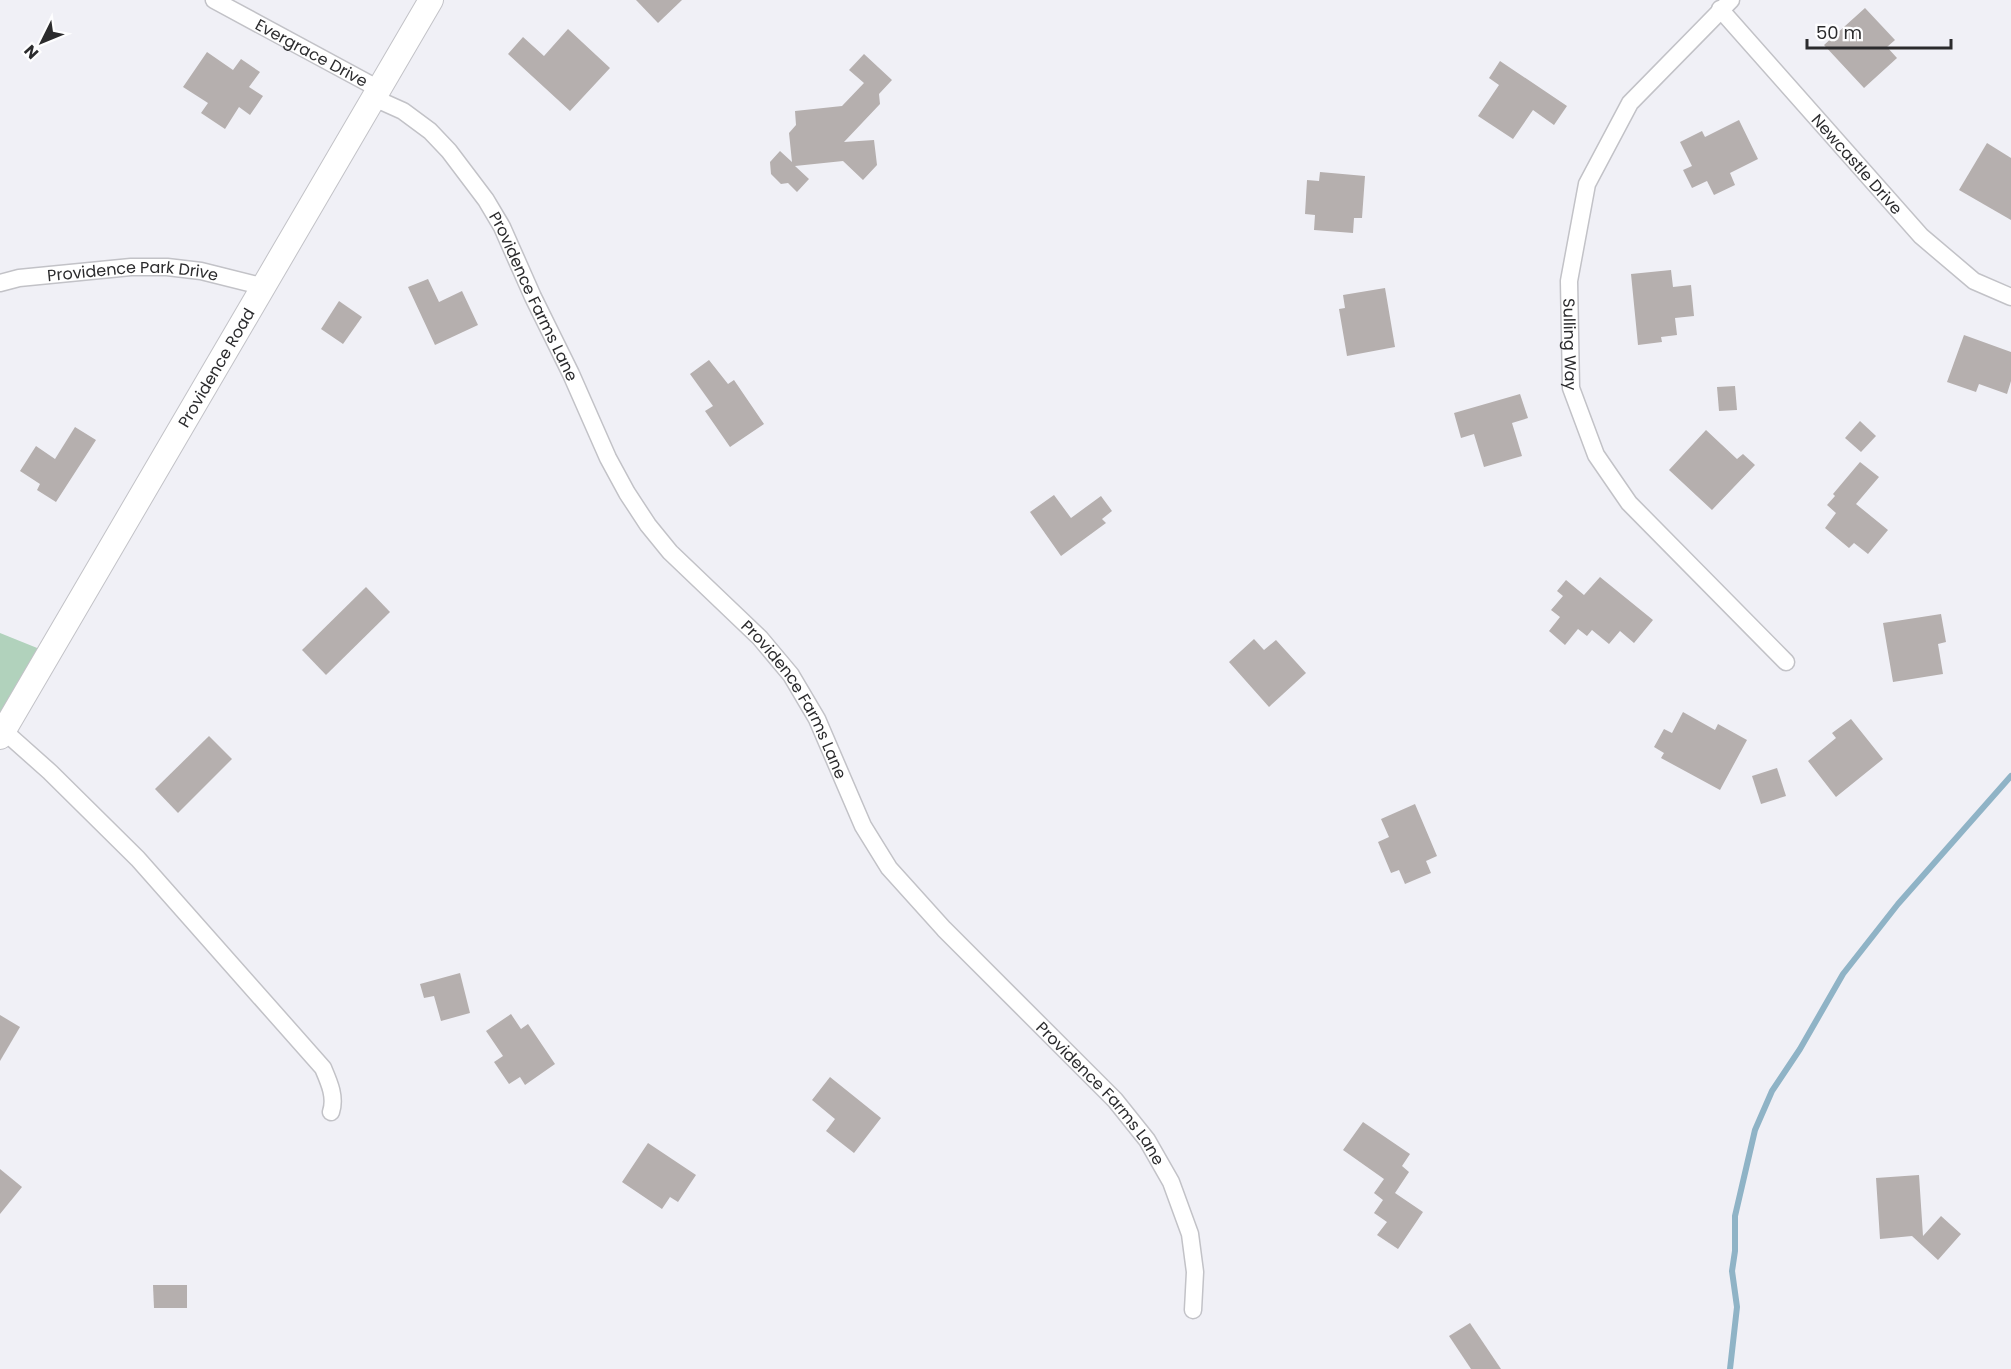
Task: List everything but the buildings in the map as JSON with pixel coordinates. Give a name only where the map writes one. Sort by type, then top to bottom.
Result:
[{"type":"street","name":"Evergrace Drive","points":[[214,0],[377,93]]},
{"type":"street","name":"Providence Road","points":[[2,734],[431,0]]},
{"type":"street","name":"Newcastle Drive","points":[[1726,4],[1921,236],[1974,281],[2011,297]]},
{"type":"street","name":"Sulling Way","points":[[1726,4],[1630,103],[1587,184],[1569,281],[1571,388],[1596,455],[1629,503],[1786,662]]},
{"type":"street","name":"Providence Farms Lane","points":[[377,93],[430,131],[449,151],[486,200],[502,227],[608,458],[627,493],[648,525],[670,552],[760,638],[791,675],[818,719],[863,826],[889,868],[944,929],[1115,1100],[1147,1140],[1171,1182],[1190,1234],[1195,1272],[1193,1310]]},
{"type":"street","name":"Providence Park Drive","points":[[0,283],[19,278],[131,267],[167,267],[201,271],[265,287]]},
{"type":"street","points":[[2,734],[50,772],[138,859],[323,1068],[331,1086],[333,1105],[331,1112]]},
{"type":"green space","points":[[0,633],[52,654],[0,734]]},
{"type":"waterway","points":[[1730,1369],[1737,1307],[1732,1271],[1735,1251],[1735,1216],[1755,1130],[1772,1091],[1800,1049],[1843,974],[1898,904],[2011,776]]}]
